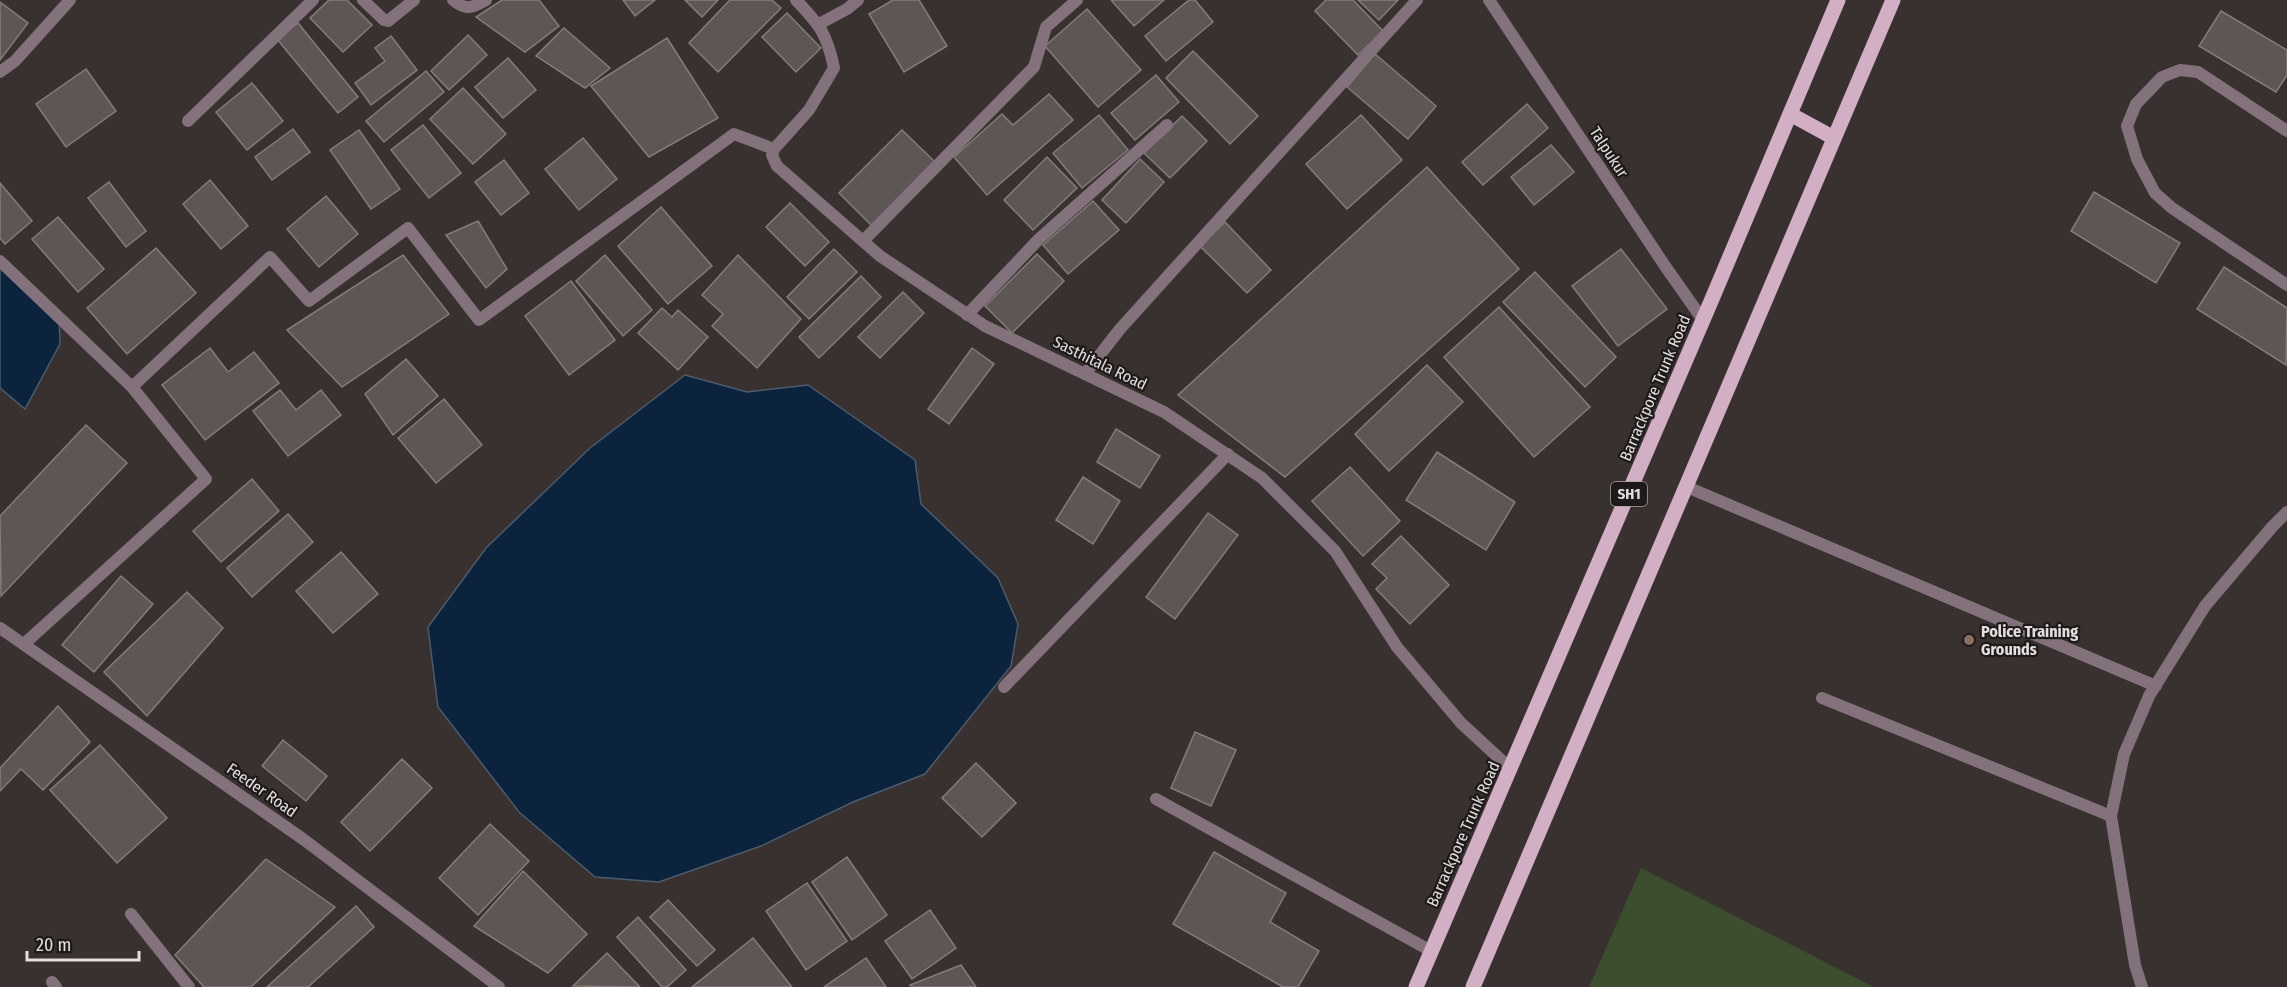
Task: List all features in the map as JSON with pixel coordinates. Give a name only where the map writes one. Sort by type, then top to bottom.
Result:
[{"type":"main road","name":"Barrackpore Trunk Road","points":[[1416,987],[1838,0]]},
{"type":"main road","points":[[1473,987],[1893,0]]},
{"type":"main road","points":[[1790,114],[1834,138]]},
{"type":"street","points":[[0,72],[15,61],[70,0]]},
{"type":"street","points":[[188,121],[313,0]]},
{"type":"street","points":[[363,0],[384,20],[388,21],[414,0]]},
{"type":"street","points":[[453,0],[463,8],[469,9],[486,0]]},
{"type":"street","points":[[132,387],[270,257],[309,301],[408,228],[479,320],[734,134],[774,149],[809,110],[834,68],[830,50],[819,24],[796,0]]},
{"type":"street","points":[[819,24],[847,9],[858,0]]},
{"type":"street","points":[[863,241],[1034,67],[1046,27],[1077,0]]},
{"type":"street","points":[[1085,374],[1120,329],[1417,0]]},
{"type":"street","name":"Talpukur","points":[[1489,0],[1703,320]]},
{"type":"street","points":[[2287,131],[2198,72],[2180,70],[2162,77],[2136,104],[2127,126],[2137,159],[2155,193],[2172,208],[2287,285]]},
{"type":"street","points":[[968,315],[1039,239],[1167,125]]},
{"type":"street","name":"Sasthitala Road","points":[[774,149],[772,155],[777,166],[880,256],[985,326],[1164,412],[1262,478],[1335,551],[1397,647],[1461,723],[1511,769]]},
{"type":"street","points":[[0,261],[132,387],[206,479],[24,644]]},
{"type":"street","points":[[1004,687],[1228,454]]},
{"type":"street","points":[[1687,486],[2156,686]]},
{"type":"street","points":[[2142,987],[2135,965],[2111,816],[2124,754],[2149,696],[2205,606],[2287,512]]},
{"type":"street","name":"Feeder Road","points":[[0,628],[303,840],[499,987]]},
{"type":"street","points":[[1822,698],[2111,816]]},
{"type":"street","points":[[1156,799],[1431,951]]},
{"type":"street","points":[[131,914],[189,987]]},
{"type":"green space","points":[[1641,868],[1874,987],[1589,987]]},
{"type":"water","points":[[0,260],[59,314],[60,344],[25,409],[0,388]]},
{"type":"water","points":[[685,375],[747,392],[808,385],[915,460],[921,504],[998,578],[1018,624],[1011,666],[925,774],[853,802],[761,846],[659,882],[595,877],[519,812],[438,707],[428,627],[486,548],[590,448]]},
{"type":"building","points":[[329,0],[347,0],[372,25],[343,52],[310,18]]},
{"type":"building","points":[[502,0],[539,0],[559,26],[525,52],[476,17]]},
{"type":"building","points":[[623,0],[655,0],[635,16]]},
{"type":"building","points":[[685,0],[718,0],[702,17]]},
{"type":"building","points":[[730,0],[772,0],[781,8],[718,72],[689,43]]},
{"type":"building","points":[[893,0],[919,0],[947,46],[904,72],[869,14]]},
{"type":"building","points":[[1111,0],[1164,0],[1134,26]]},
{"type":"building","points":[[1189,0],[1195,0],[1213,22],[1166,61],[1145,36]]},
{"type":"building","points":[[1326,0],[1353,0],[1383,31],[1358,55],[1315,11]]},
{"type":"building","points":[[1358,0],[1398,0],[1379,20]]},
{"type":"building","points":[[0,2],[28,23],[0,60]]},
{"type":"building","points":[[1087,9],[1141,70],[1098,107],[1045,46]]},
{"type":"building","points":[[2221,11],[2287,50],[2287,75],[2276,92],[2199,46]]},
{"type":"building","points":[[787,13],[821,48],[796,72],[762,37]]},
{"type":"building","points":[[298,23],[358,97],[338,113],[277,39]]},
{"type":"building","points":[[564,28],[610,68],[585,88],[536,56]]},
{"type":"building","points":[[468,35],[487,55],[449,90],[431,71]]},
{"type":"building","points":[[391,36],[417,70],[371,105],[355,83],[385,61],[375,48]]},
{"type":"building","points":[[667,38],[718,118],[649,157],[591,86]]},
{"type":"building","points":[[1193,51],[1258,116],[1230,144],[1166,78]]},
{"type":"building","points":[[1375,54],[1436,106],[1408,139],[1347,87]]},
{"type":"building","points":[[508,58],[536,90],[503,118],[475,87]]},
{"type":"building","points":[[86,69],[116,111],[66,147],[36,104]]},
{"type":"building","points":[[426,71],[444,92],[384,142],[366,121]]},
{"type":"building","points":[[1156,75],[1179,102],[1135,140],[1111,113]]},
{"type":"building","points":[[252,83],[283,121],[247,150],[216,112]]},
{"type":"building","points":[[463,88],[506,134],[473,164],[430,119]]},
{"type":"building","points":[[1049,94],[1073,120],[987,195],[954,157],[1002,114],[1013,125]]},
{"type":"building","points":[[1527,104],[1548,128],[1483,185],[1462,162]]},
{"type":"building","points":[[1099,115],[1128,150],[1082,188],[1053,153]]},
{"type":"building","points":[[1361,115],[1402,160],[1347,209],[1306,164]]},
{"type":"building","points":[[1182,116],[1207,141],[1170,178],[1144,153]]},
{"type":"building","points":[[423,125],[461,173],[429,198],[391,150]]},
{"type":"building","points":[[293,129],[310,152],[272,180],[255,157]]},
{"type":"building","points":[[359,130],[400,189],[371,209],[330,150]]},
{"type":"building","points":[[902,130],[935,162],[872,226],[839,193]]},
{"type":"building","points":[[583,138],[617,179],[579,210],[545,169]]},
{"type":"building","points":[[1551,145],[1574,172],[1534,205],[1511,177]]},
{"type":"building","points":[[1047,157],[1077,188],[1033,230],[1004,200]]},
{"type":"building","points":[[1140,159],[1164,182],[1126,223],[1102,200]]},
{"type":"building","points":[[504,160],[529,193],[501,215],[475,182]]},
{"type":"building","points":[[1427,167],[1519,269],[1285,477],[1178,395]]},
{"type":"building","points":[[210,180],[248,226],[221,249],[183,204]]},
{"type":"building","points":[[109,182],[146,231],[126,247],[88,198]]},
{"type":"building","points":[[0,183],[32,221],[5,244],[0,238]]},
{"type":"building","points":[[2094,192],[2180,243],[2156,283],[2071,231]]},
{"type":"building","points":[[326,196],[358,234],[319,267],[287,229]]},
{"type":"building","points":[[1093,201],[1119,230],[1068,274],[1043,245]]},
{"type":"building","points":[[790,203],[829,242],[805,266],[766,227]]},
{"type":"building","points":[[661,207],[712,266],[668,304],[618,246]]},
{"type":"building","points":[[58,217],[104,269],[78,292],[32,239]]},
{"type":"building","points":[[478,221],[507,269],[486,288],[446,235]]},
{"type":"building","points":[[1225,222],[1271,270],[1247,293],[1200,246]]},
{"type":"building","points":[[156,248],[196,293],[127,354],[87,308]]},
{"type":"building","points":[[834,249],[857,272],[809,319],[787,297]]},
{"type":"building","points":[[1621,249],[1667,309],[1618,346],[1572,286]]},
{"type":"building","points":[[1037,254],[1064,281],[1012,333],[985,306]]},
{"type":"building","points":[[403,255],[449,314],[342,387],[287,330]]},
{"type":"building","points":[[605,255],[652,310],[623,336],[576,281]]},
{"type":"building","points":[[738,255],[801,319],[757,368],[712,326],[723,314],[702,295]]},
{"type":"building","points":[[2224,267],[2287,308],[2286,365],[2197,309]]},
{"type":"building","points":[[1535,272],[1616,357],[1585,387],[1503,302]]},
{"type":"building","points":[[861,276],[881,297],[819,358],[799,337]]},
{"type":"building","points":[[571,281],[615,340],[569,375],[525,316]]},
{"type":"building","points":[[903,292],[924,313],[880,358],[858,337]]},
{"type":"building","points":[[1499,307],[1590,407],[1534,457],[1444,357]]},
{"type":"building","points":[[662,308],[672,317],[678,310],[708,337],[678,370],[638,333]]},
{"type":"building","points":[[210,348],[228,372],[254,352],[279,383],[205,440],[162,385]]},
{"type":"building","points":[[972,348],[994,364],[949,424],[928,409]]},
{"type":"building","points":[[406,359],[438,396],[393,435],[365,394]]},
{"type":"building","points":[[1427,365],[1463,402],[1389,471],[1355,434]]},
{"type":"building","points":[[280,390],[296,410],[321,390],[341,415],[288,456],[253,411]]},
{"type":"building","points":[[444,399],[482,445],[436,483],[398,438]]},
{"type":"building","points":[[86,425],[127,463],[1,596],[0,516]]},
{"type":"building","points":[[1116,429],[1160,456],[1140,488],[1097,462]]},
{"type":"building","points":[[1437,452],[1515,502],[1486,550],[1406,500]]},
{"type":"building","points":[[1350,467],[1400,521],[1363,556],[1312,501]]},
{"type":"building","points":[[1083,477],[1120,501],[1093,544],[1056,520]]},
{"type":"building","points":[[252,479],[279,511],[221,562],[193,531]]},
{"type":"building","points":[[1208,513],[1238,535],[1175,619],[1146,597]]},
{"type":"building","points":[[288,514],[313,542],[252,597],[227,568]]},
{"type":"building","points":[[1401,536],[1449,585],[1410,624],[1376,589],[1387,578],[1372,564]]},
{"type":"building","points":[[341,552],[378,594],[333,633],[296,591]]},
{"type":"building","points":[[121,576],[153,604],[94,672],[62,645]]},
{"type":"building","points":[[187,592],[223,628],[147,716],[104,672]]},
{"type":"building","points":[[58,706],[90,742],[43,790],[21,769],[0,791],[0,768]]},
{"type":"building","points":[[1195,732],[1236,750],[1211,806],[1171,788]]},
{"type":"building","points":[[283,740],[327,776],[306,801],[262,766]]},
{"type":"building","points":[[100,745],[167,818],[117,863],[50,790]]},
{"type":"building","points":[[402,759],[432,788],[370,851],[341,822]]},
{"type":"building","points":[[976,763],[1016,803],[982,837],[942,798]]},
{"type":"building","points":[[490,824],[529,861],[478,915],[439,878]]},
{"type":"building","points":[[1214,852],[1286,893],[1270,922],[1319,951],[1298,987],[1283,987],[1173,924]]},
{"type":"building","points":[[847,857],[887,915],[852,940],[812,882]]},
{"type":"building","points":[[266,859],[335,907],[251,987],[204,987],[175,955]]},
{"type":"building","points":[[523,871],[587,934],[548,973],[474,926]]},
{"type":"building","points":[[807,883],[847,941],[806,970],[766,911]]},
{"type":"building","points":[[668,900],[715,950],[697,966],[650,917]]},
{"type":"building","points":[[356,906],[374,927],[308,987],[267,987]]},
{"type":"building","points":[[930,910],[956,948],[912,979],[885,941]]},
{"type":"building","points":[[638,917],[686,970],[667,987],[662,987],[617,937]]},
{"type":"building","points":[[753,938],[792,987],[692,987]]},
{"type":"building","points":[[607,953],[640,987],[573,986]]},
{"type":"building","points":[[866,958],[886,987],[824,987]]},
{"type":"building","points":[[961,965],[976,987],[912,987],[910,985]]},
{"type":"place","name":"Police Training Grounds","points":[[1969,640]]}]
